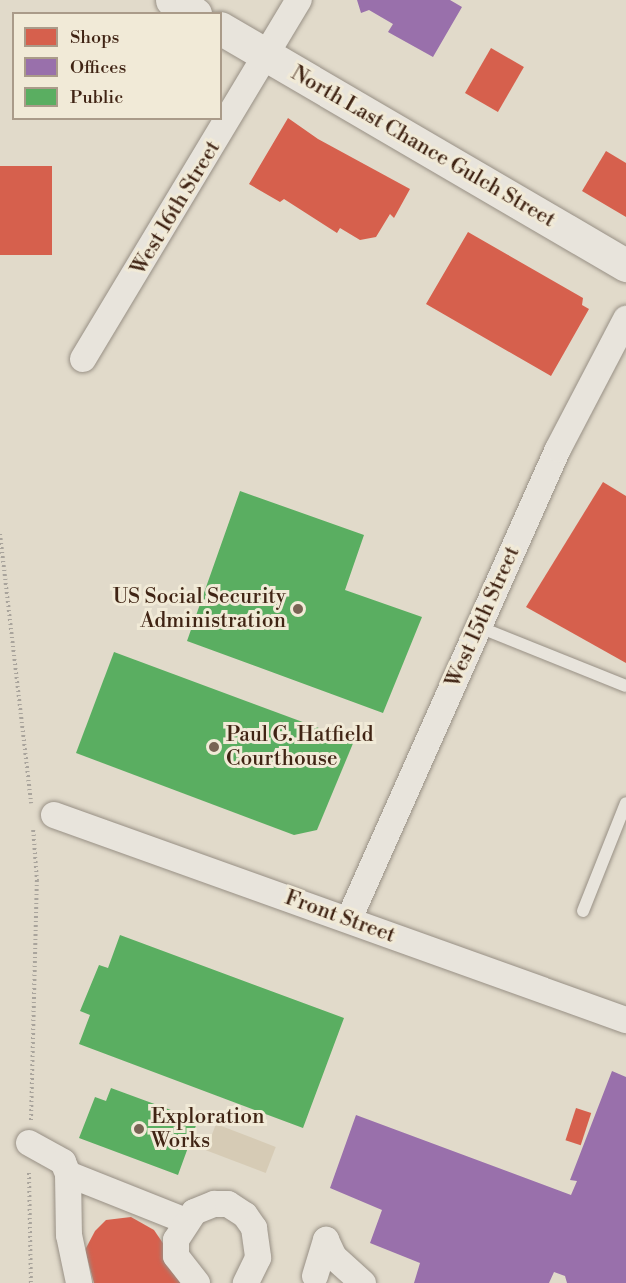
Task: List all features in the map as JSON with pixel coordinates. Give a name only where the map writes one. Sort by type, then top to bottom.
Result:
[{"type":"main road","points":[[172,0],[192,12]]},
{"type":"main road","name":"North Last Chance Gulch Street","points":[[222,29],[626,265]]},
{"type":"street","name":"West 16th Street","points":[[83,359],[268,56],[299,0]]},
{"type":"street","name":"West 15th Street","points":[[349,919],[558,449],[626,319]]},
{"type":"street","name":"Front Street","points":[[39,814],[349,919],[626,1020]]},
{"type":"street","points":[[29,1143],[63,1162],[68,1174],[69,1235],[79,1283]]},
{"type":"street","points":[[68,1174],[186,1221]]},
{"type":"street","points":[[197,1283],[176,1256],[176,1240],[186,1221],[195,1212],[214,1204],[228,1204],[245,1215],[259,1241],[258,1258],[246,1283]]},
{"type":"street","points":[[319,1280],[326,1240],[334,1257],[363,1283]]},
{"type":"lane","points":[[479,627],[626,686]]},
{"type":"lane","points":[[583,911],[626,803]]},
{"type":"path","points":[[0,534],[39,814],[29,1143],[31,1283]]},
{"type":"shaded area","points":[[216,1124],[276,1147],[266,1173],[206,1150]]},
{"type":"building: Shops","points":[[491,48],[524,67],[498,112],[465,93]]},
{"type":"building: Shops","points":[[288,118],[318,139],[410,189],[394,218],[390,214],[376,237],[360,240],[340,228],[337,233],[284,199],[280,202],[249,184]]},
{"type":"building: Shops","points":[[606,151],[626,163],[626,217],[582,191]]},
{"type":"building: Shops","points":[[0,166],[52,166],[52,255],[0,255]]},
{"type":"building: Shops","points":[[468,232],[583,298],[582,305],[589,309],[551,376],[426,304]]},
{"type":"building: Shops","points":[[603,482],[626,496],[626,663],[526,607]]},
{"type":"building: Shops","points":[[576,1108],[591,1113],[581,1145],[565,1140]]},
{"type":"building: Shops","points":[[131,1217],[154,1230],[190,1283],[94,1283],[85,1250],[95,1231],[106,1220]]},
{"type":"building: Offices","points":[[357,0],[450,0],[462,7],[433,57],[388,32],[393,24],[369,10],[361,13]]},
{"type":"building: Offices","points":[[612,1071],[626,1077],[626,1283],[567,1283],[565,1276],[554,1272],[549,1283],[414,1283],[420,1263],[370,1243],[382,1210],[330,1188],[356,1115],[571,1195],[577,1181],[570,1180]]},
{"type":"building: Public","points":[[240,491],[364,535],[345,590],[422,617],[383,713],[187,641]]},
{"type":"building: Public","points":[[114,652],[354,741],[317,830],[294,835],[76,753]]},
{"type":"building: Public","points":[[120,935],[344,1018],[303,1128],[79,1044],[90,1015],[80,1011],[99,965],[108,968]]},
{"type":"building: Public","name":"Exploration Works","points":[[111,1088],[198,1120],[178,1175],[79,1138],[95,1097],[106,1101]]},
{"type":"place","name":"US Social Security Administration","points":[[298,609]]},
{"type":"place","name":"Paul G. Hatfield Courthouse","points":[[214,747]]},
{"type":"place","name":"Exploration Works","points":[[139,1129]]}]
